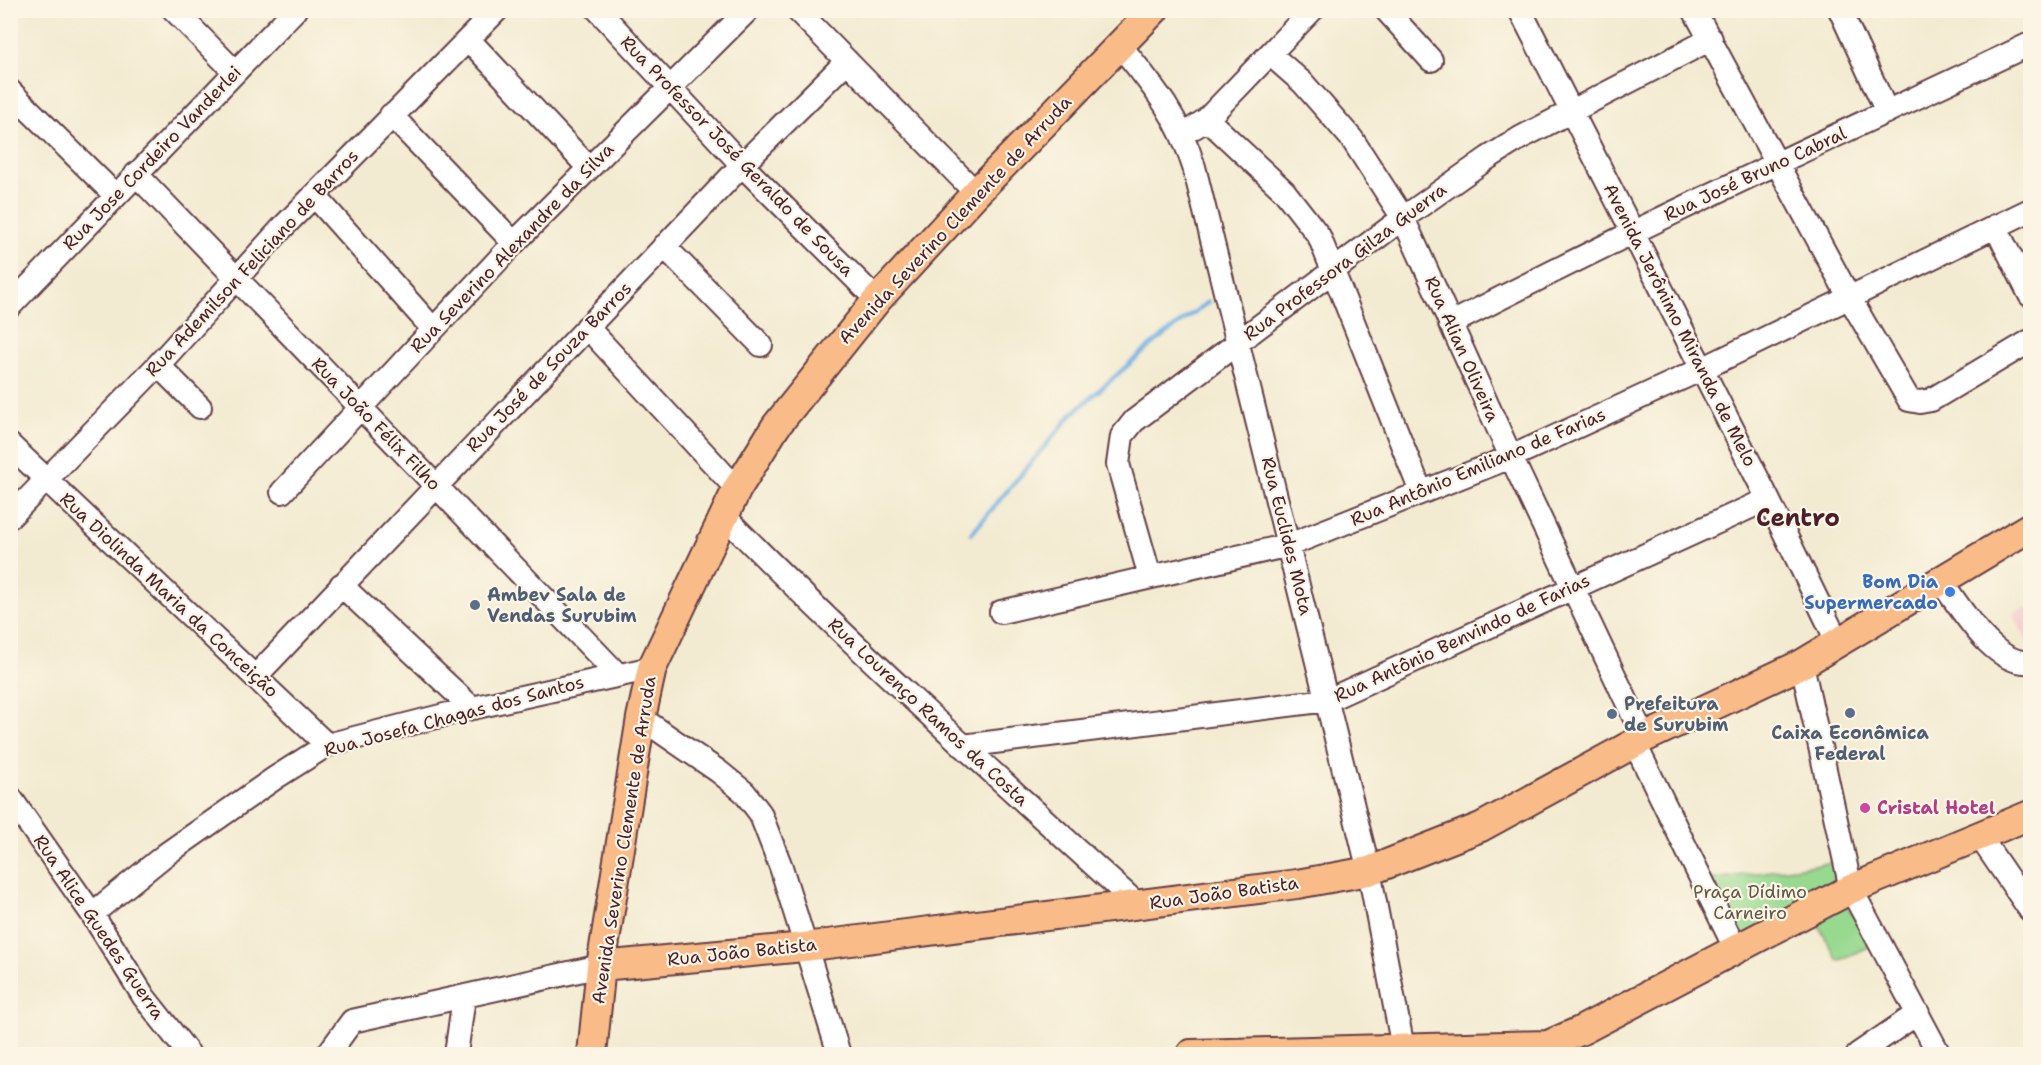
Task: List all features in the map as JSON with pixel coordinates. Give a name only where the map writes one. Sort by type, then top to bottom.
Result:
[{"type":"main road","name":"Avenida Severino Clemente de Arruda","points":[[592,1054],[602,966],[641,718],[652,668],[723,515],[776,426],[877,300],[976,193],[1154,10]]},
{"type":"main road","name":"Rua João Batista","points":[[602,966],[804,947],[1297,884],[1369,871],[1481,827],[1639,741],[1803,664],[1837,641],[2031,527]]},
{"type":"main road","points":[[1193,1054],[1403,1048],[1552,1050],[1851,889],[2031,815]]},
{"type":"street","points":[[174,10],[235,72]]},
{"type":"street","name":"Rua Jose Cordeiro Vanderlei","points":[[10,306],[295,10]]},
{"type":"street","name":"Rua Ademilson Feliciano de Barros","points":[[10,517],[158,365],[314,195],[497,10]]},
{"type":"street","name":"Rua Professor José Geraldo de Sousa","points":[[598,10],[742,165],[877,300]]},
{"type":"street","name":"Rua Severino Alexandre da Silva","points":[[282,492],[514,243],[748,10]]},
{"type":"street","points":[[797,10],[976,193]]},
{"type":"street","points":[[1184,135],[1207,119],[1312,10]]},
{"type":"street","points":[[1386,10],[1431,60]]},
{"type":"street","name":"Avenida Jerônimo Miranda de Melo","points":[[1521,10],[1768,499],[1837,641]]},
{"type":"street","points":[[1694,10],[1778,161],[1849,297],[1909,400],[1920,402],[1931,400],[2031,341]]},
{"type":"street","points":[[1840,10],[1887,112]]},
{"type":"street","points":[[469,39],[588,167]]},
{"type":"street","name":"Rua Professora Gilza Guerra","points":[[1150,577],[1118,464],[1122,436],[1134,420],[1403,218],[1520,138],[1710,39]]},
{"type":"street","name":"Rua Euclides Mota","points":[[1119,44],[1159,93],[1184,135],[1328,700],[1369,871],[1403,1048]]},
{"type":"street","name":"Rua José Bruno Cabral","points":[[1450,324],[1569,262],[1778,161],[2031,44]]},
{"type":"street","name":"Rua Alian Oliveira","points":[[1270,54],[1310,90],[1352,139],[1403,218],[1511,457],[1574,586],[1639,741],[1736,950]]},
{"type":"street","name":"Rua José de Souza Barros","points":[[255,677],[664,246],[847,61]]},
{"type":"street","points":[[10,92],[115,195]]},
{"type":"street","points":[[391,115],[514,243]]},
{"type":"street","points":[[1207,119],[1257,164],[1305,215],[1318,236],[1421,492]]},
{"type":"street","name":"Rua João Félix Filho","points":[[136,174],[617,674]]},
{"type":"street","points":[[314,195],[433,329]]},
{"type":"street","name":"Rua Antônio Emiliano de Farias","points":[[1000,612],[1289,545],[1511,457],[1702,369],[2031,210]]},
{"type":"street","points":[[1995,226],[2031,295]]},
{"type":"street","points":[[664,246],[761,345]]},
{"type":"street","points":[[587,327],[737,489]]},
{"type":"street","points":[[158,365],[200,407]]},
{"type":"street","name":"Rua Diolinda Maria da Conceição","points":[[10,445],[327,745]]},
{"type":"street","name":"Rua Antônio Benvindo de Farias","points":[[963,746],[1328,700],[1768,499]]},
{"type":"street","name":"Rua Lourenço Ramos da Costa","points":[[723,515],[963,746],[1137,904]]},
{"type":"street","points":[[1940,580],[1981,635],[1997,651],[2012,660],[2029,662]]},
{"type":"street","points":[[341,585],[472,708]]},
{"type":"street","points":[[1803,664],[1851,889],[1939,1054]]},
{"type":"street","name":"Rua Josefa Chagas dos Santos","points":[[92,914],[174,848],[327,745],[472,708],[652,668]]},
{"type":"street","points":[[641,718],[718,771],[744,792],[760,813],[781,867],[839,1054]]},
{"type":"street","name":"Rua Alice Guedes Guerra","points":[[10,797],[92,914],[144,997],[189,1054]]},
{"type":"street","points":[[1980,837],[2031,910]]},
{"type":"street","points":[[328,1054],[352,1021],[602,966]]},
{"type":"street","points":[[456,1054],[464,997]]},
{"type":"street","points":[[1858,1054],[1918,1013]]},
{"type":"shaded area","points":[[2030,606],[2030,648],[2013,613]]},
{"type":"green space","name":"Praça Dídimo Carneiro","points":[[1836,862],[1849,887],[1737,941],[1707,880]]},
{"type":"green space","points":[[1845,902],[1871,946],[1838,961],[1814,917]]},
{"type":"waterway","points":[[971,534],[1073,413],[1150,346],[1208,302]]},
{"type":"place","name":"Bom Dia Supermercado","points":[[1950,592]]},
{"type":"place","name":"Ambev Sala de Vendas Surubim","points":[[475,605]]},
{"type":"place","name":"Caixa Econômica Federal","points":[[1850,713]]},
{"type":"place","name":"Prefeitura de Surubim","points":[[1612,714]]},
{"type":"place","name":"Cristal Hotel","points":[[1865,808]]},
{"type":"district","name":"Centro","points":[[1798,518]]}]
